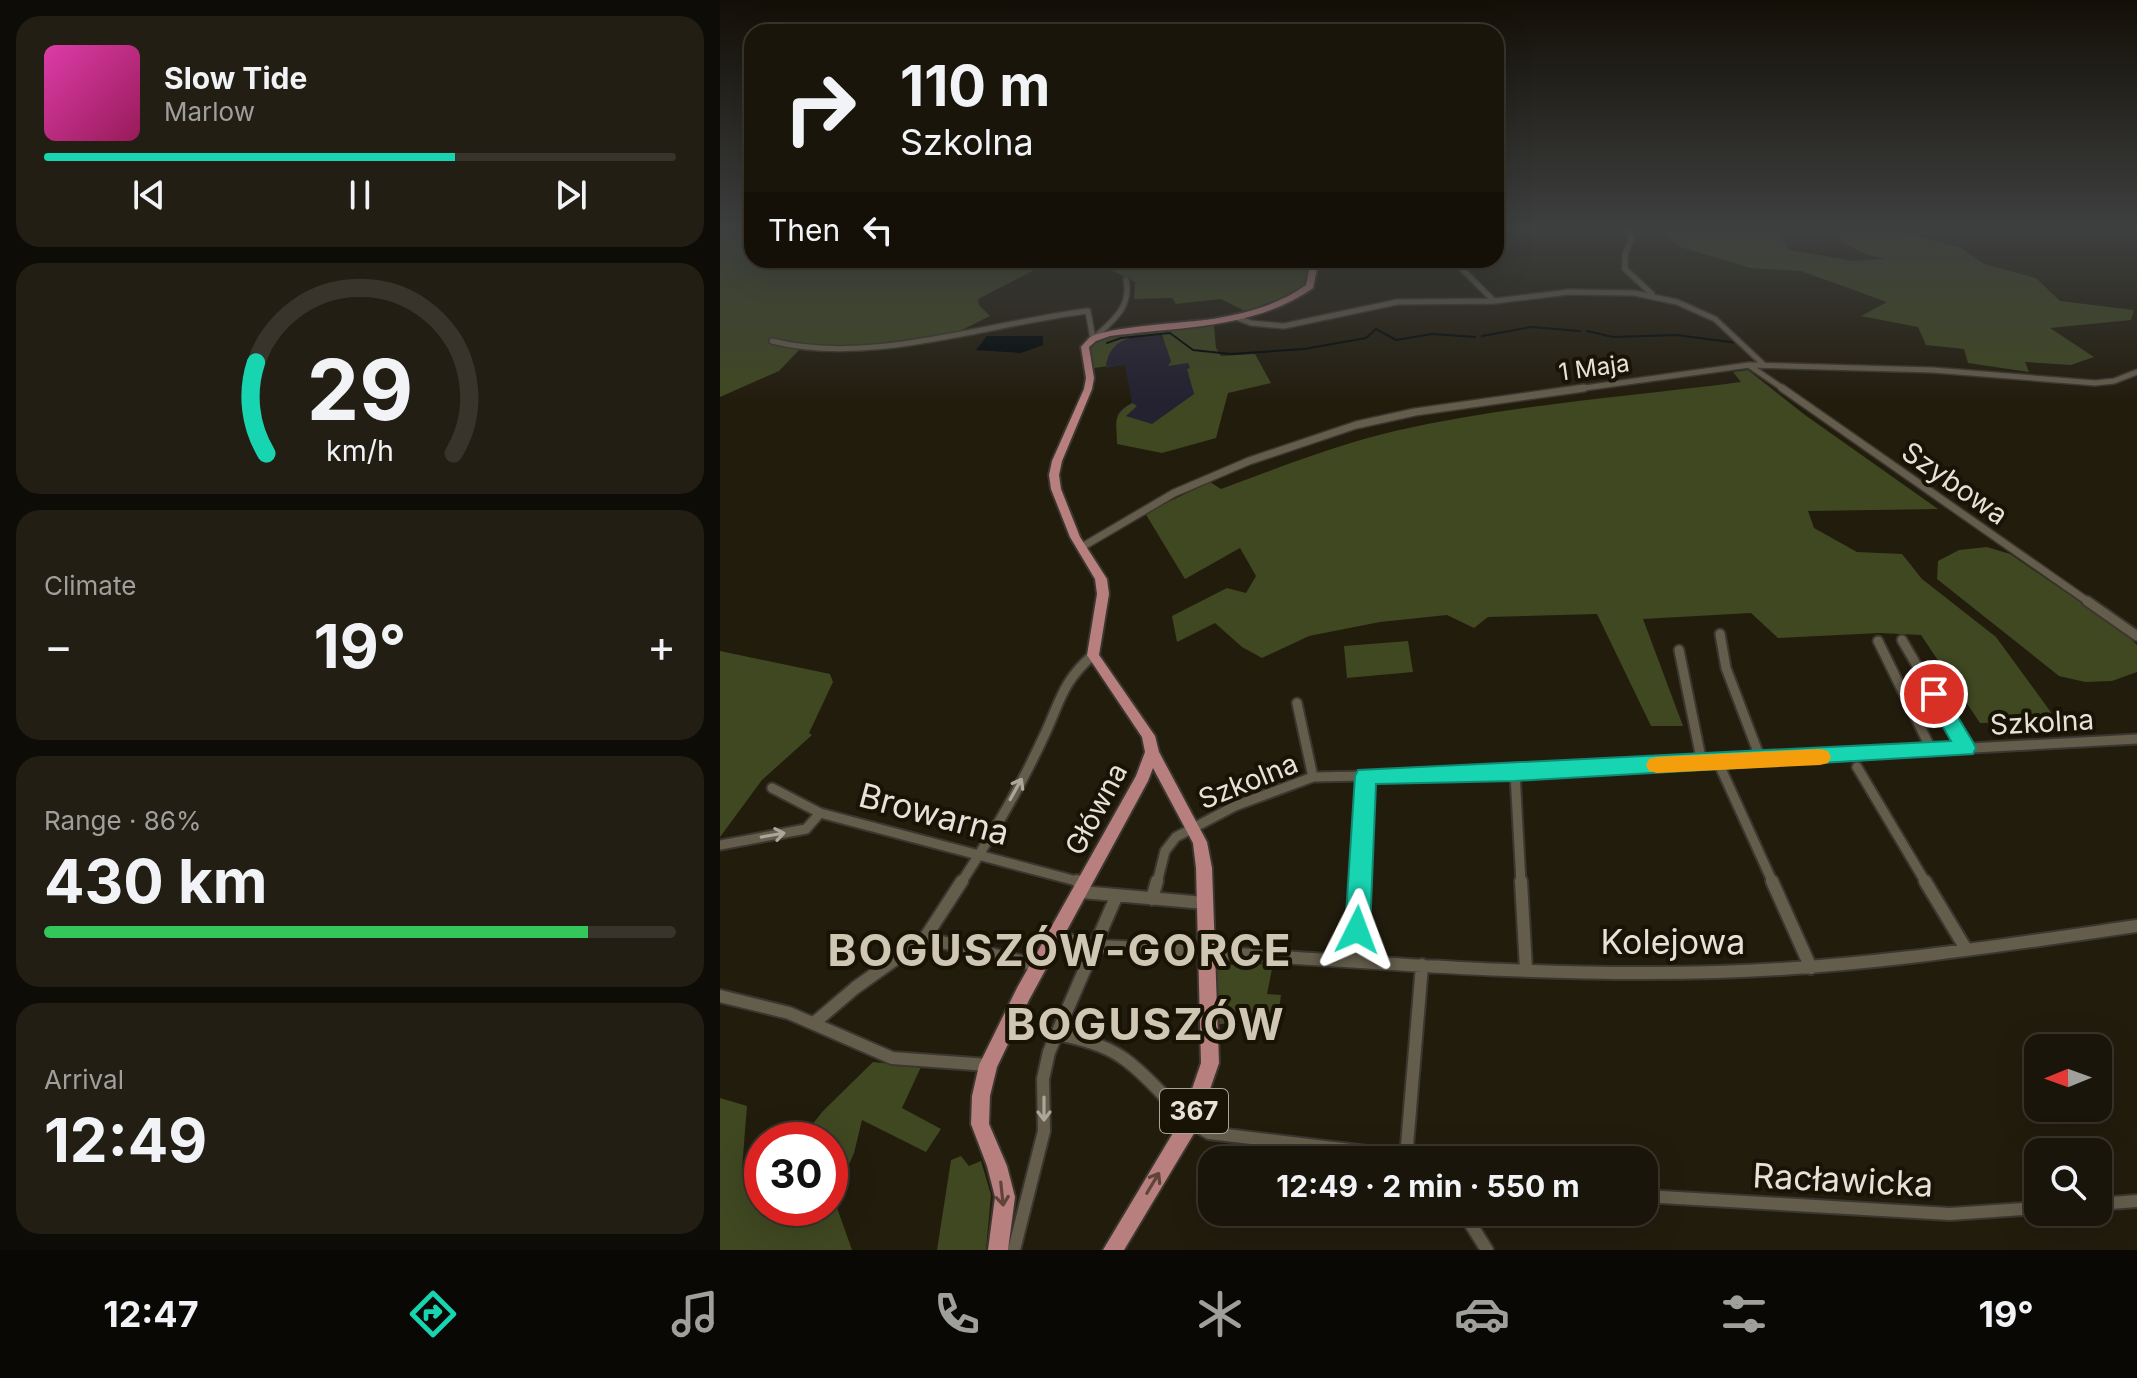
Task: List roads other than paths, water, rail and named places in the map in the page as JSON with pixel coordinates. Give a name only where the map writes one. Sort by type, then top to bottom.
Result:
[{"type":"main road","points":[[1093,655],[1103,594],[1101,579],[1082,547],[1056,489],[1054,475],[1088,389],[1090,374],[1085,347],[1093,339],[1109,334],[1235,317],[1304,291],[1307,286]]},
{"type":"main road","name":"Główna","points":[[1004,1248],[1005,1197],[997,1166],[980,1124],[981,1096],[988,1065],[1040,966],[1154,770],[1148,736],[1093,655]]},
{"type":"main road","name":"367","points":[[1113,1250],[1189,1123],[1210,1063],[1200,842],[1154,770]]},
{"type":"street","points":[[1093,339],[1119,316],[1127,300],[1129,286]]},
{"type":"street","points":[[1479,286],[1494,301]]},
{"type":"street","points":[[1635,292],[1644,288],[1652,295]]},
{"type":"street","points":[[1235,317],[1246,323],[1296,325],[1352,309],[1396,302],[1494,301],[1549,293],[1635,292],[1652,295],[1715,319],[1764,365]]},
{"type":"street","points":[[772,341],[781,346],[812,349],[861,346],[1088,311],[1093,339]]},
{"type":"street","points":[[1090,323],[1108,325]]},
{"type":"street","name":"1 Maja","points":[[1082,547],[1174,493],[1249,461],[1356,425],[1430,410],[1749,365],[1933,370],[2095,383],[2114,381],[2137,372]]},
{"type":"street","name":"Szybowa","points":[[1749,365],[2137,636]]},
{"type":"street","points":[[1720,634],[1726,668],[1761,760]]},
{"type":"street","points":[[1902,640],[1965,748]]},
{"type":"street","points":[[1878,641],[1932,751]]},
{"type":"street","points":[[1679,650],[1702,763]]},
{"type":"street","points":[[814,1023],[855,988],[925,938],[978,857],[1044,737],[1058,698],[1077,669],[1093,655]]},
{"type":"street","points":[[1297,703],[1313,777]]},
{"type":"street","name":"Szkolna","points":[[1152,899],[1169,843],[1192,827],[1285,784],[1313,777],[1515,773],[2137,739]]},
{"type":"street","points":[[1718,762],[1811,968]]},
{"type":"street","points":[[1857,767],[1966,949]]},
{"type":"street","points":[[1515,773],[1526,969]]},
{"type":"street","points":[[1356,961],[1365,776]]},
{"type":"street","name":"Browarna","points":[[772,788],[820,813],[1116,897],[1205,903]]},
{"type":"street","points":[[720,845],[806,829],[820,813]]},
{"type":"street","points":[[1004,1248],[1044,1131],[1043,1079],[1049,1052],[1098,945],[1116,897]]},
{"type":"street","name":"Kolejowa","points":[[1056,938],[1098,945],[1206,953],[1422,965],[1713,972],[1811,968],[2137,926]]},
{"type":"street","points":[[925,938],[1040,966]]},
{"type":"street","points":[[1408,1146],[1422,965]]},
{"type":"street","points":[[720,996],[789,1013],[892,1058],[988,1065]]},
{"type":"street","points":[[1057,1034],[1119,1054],[1134,1065],[1189,1123],[1209,1133],[1308,1146]]},
{"type":"street","name":"Racławicka","points":[[1658,1197],[1910,1213],[1950,1214],[2024,1209]]},
{"type":"street","points":[[2112,1203],[2137,1201]]},
{"type":"street","points":[[1473,1226],[1487,1250]]},
{"type":"waterway","points":[[1482,336],[1531,327],[1580,331]]},
{"type":"waterway","points":[[1107,343],[1121,338],[1170,333],[1193,350],[1231,354],[1304,349],[1366,338],[1376,329],[1396,340],[1432,334],[1475,337]]},
{"type":"waterway","points":[[1587,331],[1613,337],[1676,335],[1738,343]]},
{"type":"district","name":"BOGUSZÓW-GORCE","points":[[1060,951]]},
{"type":"district","name":"BOGUSZÓW","points":[[1146,1025]]}]
